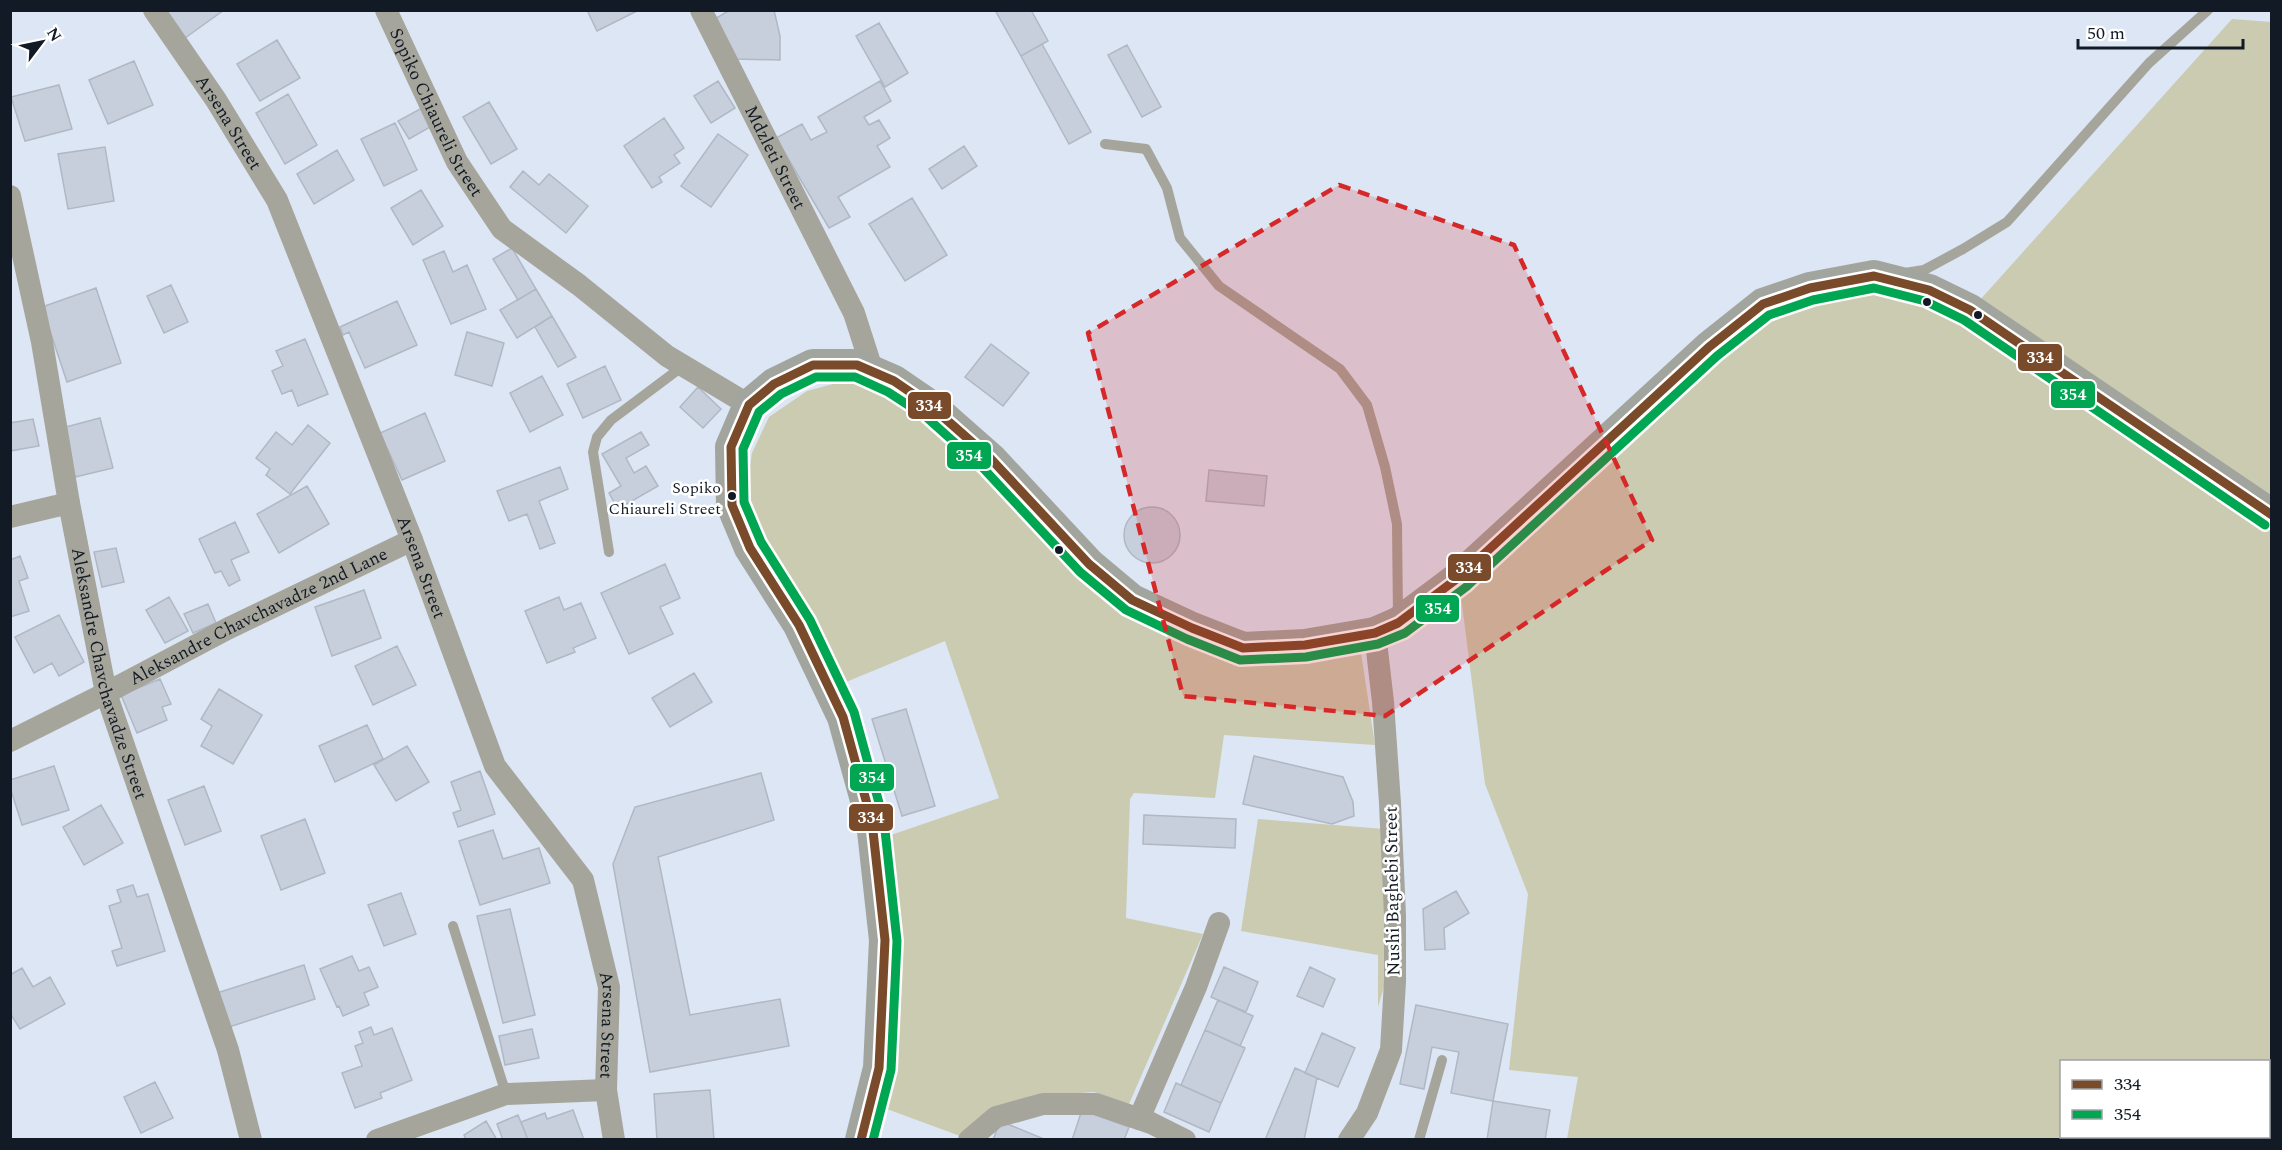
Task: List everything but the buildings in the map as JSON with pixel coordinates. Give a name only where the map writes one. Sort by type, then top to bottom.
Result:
[{"type":"main road","points":[[861,1140],[879,1068],[885,939],[872,822],[843,717],[799,625],[750,548],[732,505],[731,447],[749,405],[774,384],[813,365],[857,365],[894,381],[941,414],[991,459],[1089,564],[1132,600],[1192,628],[1243,648],[1305,645],[1386,628],[1458,578],[1709,347],[1763,304],[1810,288],[1874,276],[1929,290],[1971,310],[2271,515]]},
{"type":"street","name":"Arsena Street","points":[[154,10],[216,100],[277,200],[412,540],[495,766],[583,880],[609,987],[606,1090],[614,1140]]},
{"type":"street","name":"Sopiko Chiaureli Street","points":[[386,10],[457,162],[502,229],[579,285],[667,356],[749,405]]},
{"type":"street","name":"Mdzleti Street","points":[[701,10],[854,313],[873,372]]},
{"type":"street","name":"Aleksandre Chavchavadze Street","points":[[10,196],[42,342],[69,503],[106,693],[228,1050],[251,1140]]},
{"type":"street","points":[[10,518],[69,503]]},
{"type":"street","name":"Aleksandre Chavchavadze 2nd Lane","points":[[10,741],[227,629],[412,540]]},
{"type":"street","name":"Nushi Baghebi Street","points":[[1350,1140],[1366,1113],[1391,1050],[1395,981],[1395,916],[1383,702],[1386,628]]},
{"type":"street","points":[[1146,1127],[1219,923]]},
{"type":"street","points":[[378,1140],[506,1094],[606,1090]]},
{"type":"street","points":[[969,1140],[996,1117],[1043,1104],[1096,1104],[1146,1127],[1185,1140]]},
{"type":"lane","points":[[1874,276],[1923,270],[2007,222],[2149,63],[2208,10]]},
{"type":"lane","points":[[1105,144],[1146,149],[1167,188],[1180,238],[1219,286],[1340,369],[1367,405],[1385,467],[1397,524],[1386,628]]},
{"type":"lane","points":[[609,552],[593,452],[597,437],[611,420],[684,366]]},
{"type":"lane","points":[[453,926],[506,1094]]},
{"type":"lane","points":[[1419,1140],[1442,1060]]},
{"type":"highlighted area","points":[[1339,185],[1514,245],[1652,540],[1385,716],[1183,696],[1088,333]]},
{"type":"green space","points":[[2232,19],[2271,22],[2271,1139],[1567,1139],[1578,1077],[1509,1070],[1528,894],[1485,784],[1460,589],[1763,304],[1874,276],[1971,310]]},
{"type":"green space","points":[[844,381],[886,392],[936,424],[1092,587],[1158,632],[1216,651],[1360,646],[1375,745],[1224,735],[1215,798],[1134,793],[1130,799],[1126,918],[1203,934],[1129,1104],[1094,1092],[1039,1096],[960,1136],[887,1109],[901,982],[898,902],[891,835],[999,798],[945,641],[846,682],[806,602],[752,524],[747,486],[752,453],[769,417],[807,391]]},
{"type":"green space","points":[[1258,819],[1385,829],[1385,983],[1378,1007],[1378,955],[1241,931]]},
{"type":"transit line","name":"334","points":[[861,1140],[879,1068],[885,940],[872,822],[843,717],[799,625],[750,548],[732,505],[731,447],[749,405],[774,384],[813,365],[857,365],[894,381],[932,407],[991,459],[1089,564],[1132,600],[1192,628],[1243,648],[1305,645],[1375,633],[1398,623],[1458,578],[1709,347],[1763,304],[1810,288],[1874,276],[1929,290],[1970,310],[2272,515]]},
{"type":"transit line","name":"354","points":[[873,1140],[891,1070],[897,941],[884,821],[854,712],[810,620],[761,542],[744,502],[743,449],[759,412],[781,394],[816,377],[855,377],[888,392],[925,416],[983,468],[1080,572],[1126,610],[1187,639],[1240,660],[1306,657],[1378,644],[1405,633],[1466,587],[1717,356],[1769,315],[1813,300],[1874,288],[1925,301],[1964,320],[2265,525]]},
{"type":"place","name":"Sopiko Chiaureli Street","points":[[732,496]]}]
